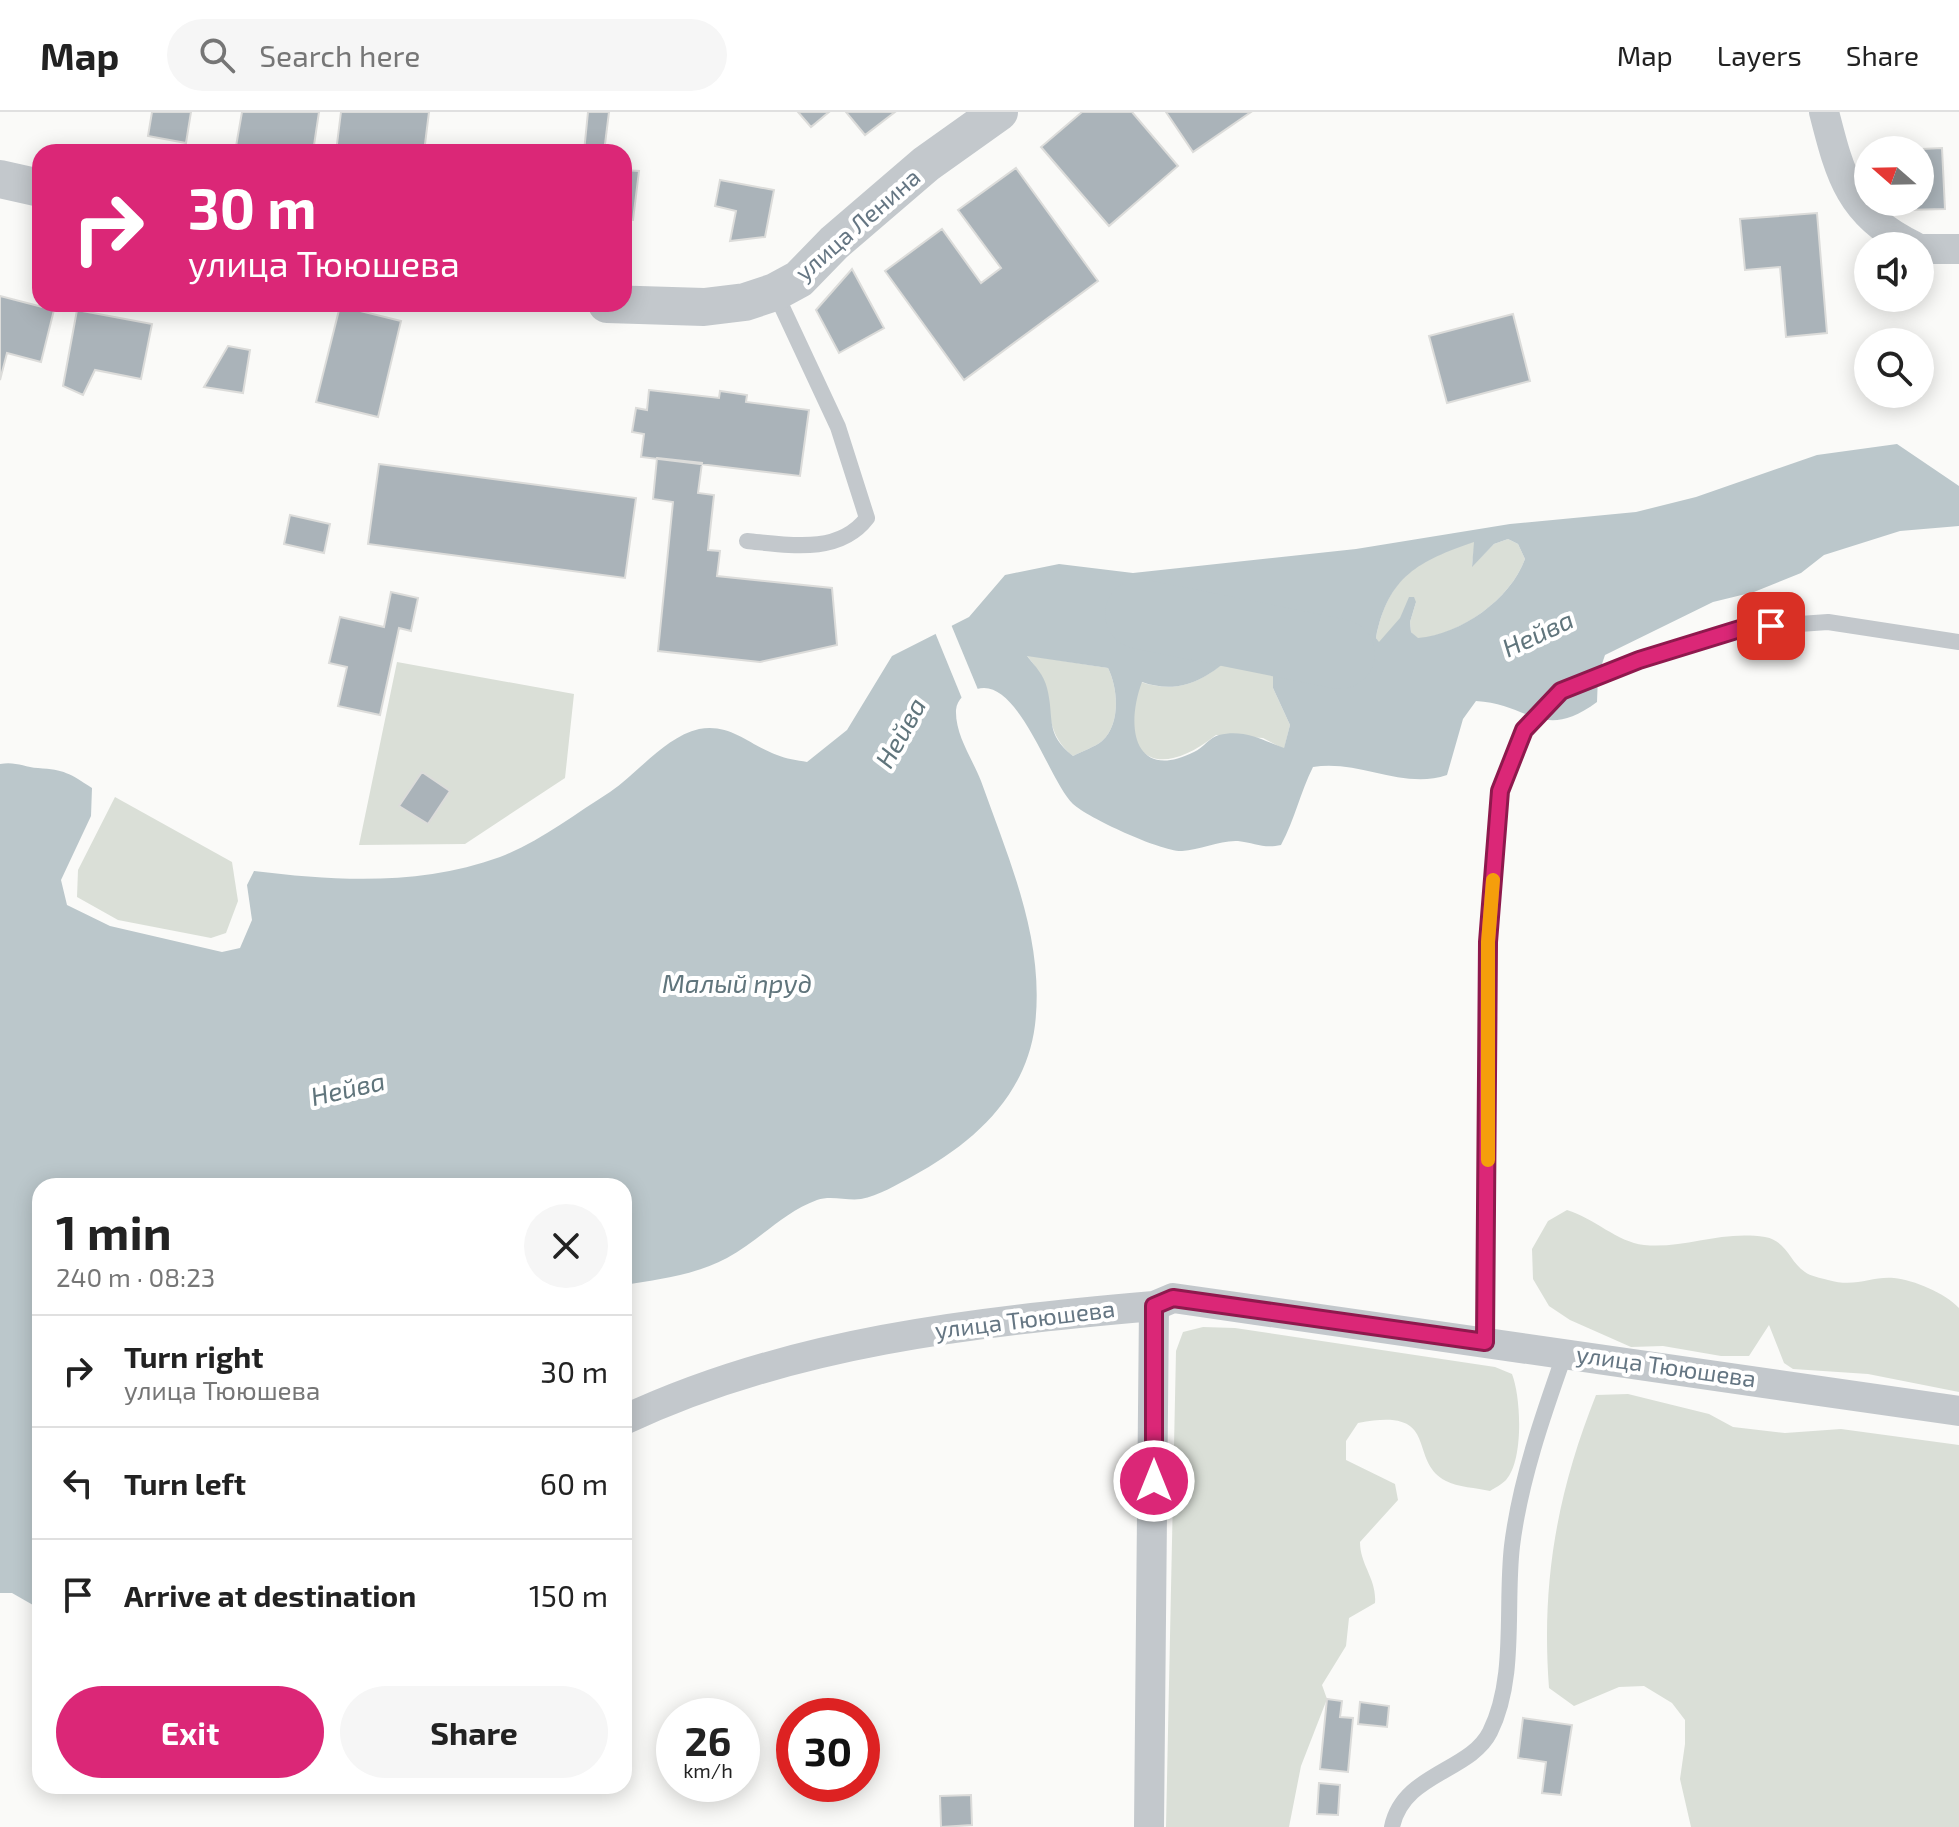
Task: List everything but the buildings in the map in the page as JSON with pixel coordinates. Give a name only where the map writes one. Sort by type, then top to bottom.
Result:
[{"type":"street","name":"улица Ленина","points":[[632,305],[704,307],[745,302],[775,292],[799,279],[834,243],[926,164],[999,112]]},
{"type":"street","points":[[1824,112],[1839,173],[1873,221],[1891,232]]},
{"type":"street","points":[[0,179],[32,186]]},
{"type":"street","points":[[1934,249],[1959,249]]},
{"type":"street","name":"улица Тююшева","points":[[632,1417],[714,1381],[801,1356],[973,1325],[1154,1306],[1173,1298],[1959,1411]]},
{"type":"street","points":[[1149,1827],[1154,1306]]},
{"type":"lane","points":[[747,541],[799,546],[844,539],[857,532],[867,518],[838,427],[775,292]]},
{"type":"lane","points":[[1485,1342],[1488,942],[1500,791],[1524,730],[1561,691],[1639,660],[1743,628],[1828,622],[1959,642]]},
{"type":"lane","points":[[1392,1827],[1403,1804],[1417,1788],[1474,1750],[1488,1736],[1497,1716],[1504,1683],[1512,1546],[1520,1503],[1565,1353]]},
{"type":"shaded area","points":[[1508,539],[1518,544],[1525,559],[1518,574],[1496,601],[1451,630],[1418,639],[1411,632],[1410,622],[1416,602],[1379,643],[1376,638],[1381,617],[1389,599],[1409,573],[1438,555],[1475,541],[1472,566],[1494,544]]},
{"type":"shaded area","points":[[1238,623],[1273,669],[1273,688],[1290,725],[1284,749],[1263,738],[1216,735],[1175,758],[1159,759],[1146,754],[1137,744],[1133,728],[1134,707],[1141,682],[1155,686],[1179,686],[1212,672],[1233,655]]},
{"type":"shaded area","points":[[1026,655],[1108,668],[1116,706],[1112,725],[1102,741],[1073,756],[1062,745],[1055,733],[1042,682]]},
{"type":"shaded area","points":[[397,662],[574,694],[565,778],[465,844],[359,845]]},
{"type":"shaded area","points":[[115,797],[232,862],[238,901],[226,933],[211,938],[118,920],[77,897],[78,870]]},
{"type":"shaded area","points":[[1567,1210],[1634,1243],[1659,1246],[1733,1236],[1765,1237],[1778,1243],[1800,1268],[1816,1277],[1847,1283],[1894,1278],[1929,1288],[1959,1308],[1959,1392],[1868,1374],[1793,1369],[1784,1363],[1769,1325],[1749,1356],[1721,1356],[1663,1346],[1631,1347],[1570,1320],[1549,1306],[1533,1279],[1532,1249],[1548,1221]]},
{"type":"shaded area","points":[[1203,1327],[1235,1328],[1495,1367],[1512,1374],[1515,1384],[1519,1428],[1516,1458],[1506,1480],[1490,1491],[1451,1483],[1434,1472],[1413,1428],[1402,1422],[1358,1423],[1346,1441],[1346,1460],[1395,1484],[1398,1500],[1360,1542],[1374,1587],[1375,1603],[1349,1618],[1346,1646],[1322,1685],[1327,1699],[1301,1766],[1289,1827],[1166,1827],[1176,1351],[1183,1332]]},
{"type":"shaded area","points":[[1628,1394],[1709,1414],[1733,1427],[1785,1433],[1841,1429],[1959,1445],[1959,1827],[1691,1827],[1680,1779],[1685,1720],[1672,1703],[1644,1686],[1619,1687],[1574,1706],[1549,1688],[1547,1612],[1550,1575],[1571,1467],[1596,1395]]},
{"type":"water","name":"Малый пруд","points":[[1897,444],[1959,486],[1959,526],[1900,531],[1824,555],[1801,573],[1754,592],[1713,602],[1605,655],[1598,676],[1597,702],[1578,714],[1549,720],[1476,701],[1463,719],[1447,775],[1414,779],[1347,767],[1313,767],[1281,845],[1231,841],[1196,849],[1172,850],[1109,825],[1073,804],[1019,714],[1006,698],[992,689],[977,689],[966,694],[960,699],[956,710],[958,728],[1013,870],[1035,962],[1035,1025],[1030,1051],[1020,1074],[993,1116],[935,1163],[881,1193],[856,1199],[817,1200],[715,1264],[677,1276],[632,1284],[632,1178],[32,1178],[32,1604],[12,1593],[0,1593],[0,764],[61,771],[92,788],[91,816],[61,880],[67,905],[110,926],[222,952],[240,948],[252,920],[247,885],[254,871],[378,879],[440,873],[500,857],[556,827],[610,792],[675,740],[699,729],[721,729],[780,756],[807,762],[847,730],[892,656],[969,617],[1005,575],[1059,564],[1133,573],[1356,549],[1510,524],[1636,512],[1696,497],[1817,455]],"holes":[[[1508,539],[1518,544],[1525,559],[1518,574],[1496,601],[1467,622],[1451,630],[1418,638],[1411,632],[1410,622],[1416,602],[1414,597],[1409,597],[1400,618],[1379,642],[1376,638],[1381,617],[1398,585],[1422,564],[1474,542],[1472,567],[1494,544]],[[1238,624],[1273,669],[1273,688],[1290,725],[1284,748],[1237,733],[1216,736],[1197,750],[1174,759],[1158,760],[1147,755],[1139,745],[1135,732],[1137,699],[1142,682],[1155,686],[1180,686],[1213,672],[1234,655]],[[1027,656],[1108,668],[1116,706],[1112,725],[1102,741],[1073,756],[1064,748],[1054,733],[1046,683]]]},
{"type":"pier","points":[[950,622],[979,692],[963,701],[934,630]]},
{"type":"waterway","name":"Нейва","points":[[1140,614],[1340,654]]},
{"type":"slow traffic","points":[[1488,1160],[1488,942],[1493,880]]},
{"type":"route","points":[[1154,1481],[1154,1306],[1173,1298],[1485,1342],[1488,942],[1500,791],[1524,730],[1561,691],[1639,660],[1743,628],[1771,626]]}]
